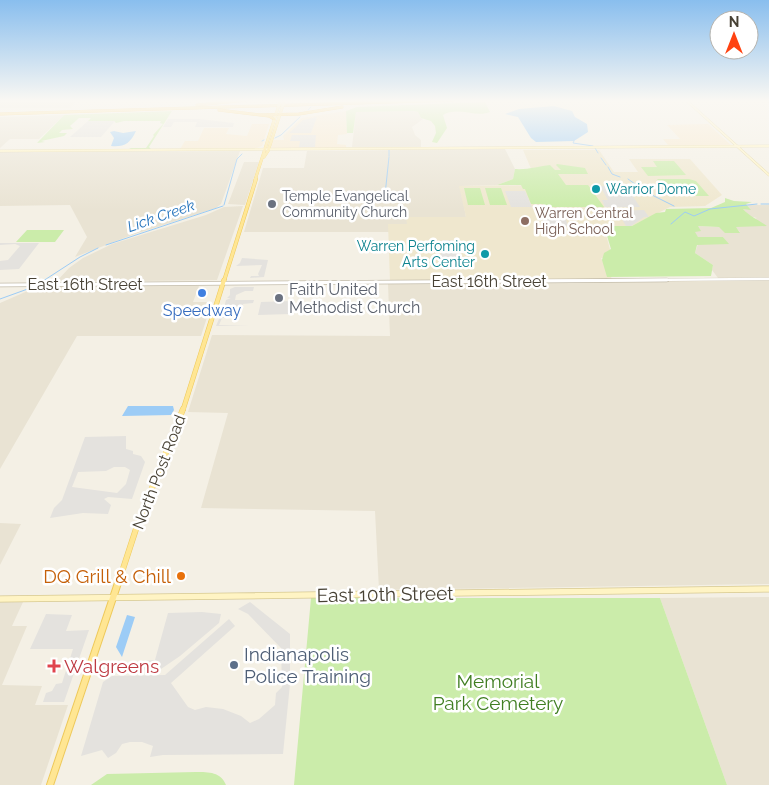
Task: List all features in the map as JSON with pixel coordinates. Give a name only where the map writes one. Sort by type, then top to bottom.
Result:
[{"type":"main road","name":"North Post Road","points":[[266,150],[268,137]]},
{"type":"main road","name":"North Post Road","points":[[50,785],[136,529],[176,430],[266,150],[272,137]]},
{"type":"main road","points":[[727,137],[769,175]]},
{"type":"main road","points":[[266,142],[271,141]]},
{"type":"main road","points":[[0,151],[769,146]]},
{"type":"main road","name":"East 10th Street","points":[[0,599],[769,589]]},
{"type":"street","name":"East 16th Street","points":[[0,285],[769,279]]},
{"type":"shaded area","points":[[0,137],[41,137],[39,139],[10,139],[0,148]]},
{"type":"shaded area","points":[[200,137],[265,137],[262,146],[257,148],[180,149],[185,141],[198,141]]},
{"type":"shaded area","points":[[283,137],[338,137],[337,144],[346,145],[346,148],[270,148],[273,140],[284,140]]},
{"type":"shaded area","points":[[291,137],[316,137],[315,147],[299,147],[300,141],[290,141]]},
{"type":"shaded area","points":[[353,137],[417,137],[421,140],[421,147],[352,147]]},
{"type":"shaded area","points":[[678,137],[722,137],[731,145],[668,145],[663,139],[680,139]]},
{"type":"shaded area","points":[[505,149],[515,169],[513,179],[497,185],[460,186],[466,217],[407,217],[407,224],[389,224],[389,232],[244,232],[263,168],[304,168],[307,151]]},
{"type":"shaded area","name":"Warren Central High School","points":[[523,150],[599,150],[614,172],[638,172],[629,159],[690,159],[722,195],[705,206],[670,207],[632,226],[604,227],[612,257],[601,258],[612,279],[390,281],[388,224],[407,224],[406,217],[466,217],[459,186],[538,185]]},
{"type":"shaded area","points":[[240,151],[221,204],[216,208],[132,235],[75,257],[87,237],[70,205],[0,206],[0,152]]},
{"type":"shaded area","points":[[244,162],[259,162],[245,205],[228,204]]},
{"type":"shaded area","points":[[600,186],[626,186],[640,207],[605,207],[602,200],[608,200]]},
{"type":"shaded area","points":[[505,191],[525,191],[532,207],[511,207]]},
{"type":"shaded area","points":[[747,205],[769,205],[769,277],[718,278],[712,270],[713,265],[695,253],[698,244],[728,244],[723,237],[698,237],[695,234],[697,226],[719,227],[740,232],[735,227],[757,218],[749,216],[742,208],[750,209]]},
{"type":"shaded area","points":[[243,206],[217,280],[56,282],[69,268],[83,258],[112,244],[206,215],[224,207]]},
{"type":"shaded area","points":[[543,210],[563,211],[568,226],[543,224]]},
{"type":"shaded area","points":[[644,210],[649,217],[644,217],[631,226],[626,226],[617,211]]},
{"type":"shaded area","points":[[443,240],[462,241],[459,262],[440,260]]},
{"type":"shaded area","points":[[0,243],[39,243],[19,269],[0,270],[0,261],[8,260],[20,246],[15,244],[0,245]]},
{"type":"shaded area","points":[[242,258],[268,260],[264,277],[250,278],[251,276],[259,276],[262,265],[236,266]]},
{"type":"shaded area","points":[[769,280],[769,584],[379,590],[375,511],[201,508],[228,413],[188,412],[212,335],[390,336],[388,284]]},
{"type":"shaded area","points":[[39,286],[199,286],[193,302],[212,302],[201,336],[77,336],[0,469],[0,303]]},
{"type":"shaded area","points":[[235,287],[254,287],[253,291],[245,291],[236,295],[235,300],[254,300],[253,303],[243,304],[239,318],[222,318],[219,325],[249,325],[216,326],[221,314],[225,312],[223,311],[226,300],[231,298],[227,298],[230,295],[230,289]]},
{"type":"shaded area","points":[[292,301],[290,314],[258,315],[261,302]]},
{"type":"shaded area","points":[[126,436],[126,449],[133,451],[133,454],[141,456],[145,462],[132,499],[108,497],[104,499],[111,505],[108,514],[83,513],[50,518],[54,508],[62,500],[85,437]],"holes":[[[114,467],[125,467],[130,470],[126,484],[117,493],[72,487],[78,472],[106,471]]]},
{"type":"shaded area","points":[[0,523],[21,524],[0,565]]},
{"type":"shaded area","points":[[769,597],[769,785],[727,785],[660,598]]},
{"type":"shaded area","points":[[0,602],[23,602],[12,626],[27,626],[2,685],[42,686],[35,705],[68,705],[41,785],[0,785]]},
{"type":"shaded area","points":[[250,602],[290,634],[290,684],[283,754],[163,755],[150,757],[153,746],[142,742],[130,742],[122,744],[116,753],[108,758],[102,750],[81,756],[103,682],[112,676],[165,675],[229,619],[235,626],[171,683],[188,707],[195,710],[206,707],[223,709],[241,716],[250,723],[259,719],[275,705],[276,693],[282,687],[281,648],[248,614],[238,609]]},
{"type":"shaded area","points":[[202,612],[221,614],[219,623],[180,656],[161,669],[121,670],[123,663],[155,660],[168,613]]},
{"type":"shaded area","points":[[46,614],[72,615],[66,631],[89,630],[64,702],[43,702],[46,693],[52,691],[56,684],[62,683],[73,649],[30,649]]},
{"type":"green space","points":[[43,137],[61,137],[41,141],[45,142],[37,143]]},
{"type":"green space","points":[[154,137],[156,137],[149,147],[151,149],[129,148],[146,148]]},
{"type":"green space","points":[[434,137],[441,137],[437,143],[432,142]]},
{"type":"green space","points":[[653,161],[674,161],[686,175],[648,176],[641,167],[657,167]]},
{"type":"green space","points":[[557,164],[585,168],[588,174],[558,174],[566,185],[588,185],[604,207],[550,207],[543,204],[531,204],[525,189],[521,185],[497,185],[513,179],[515,169],[550,165],[555,170],[561,170]]},
{"type":"green space","points":[[657,179],[689,179],[696,181],[709,196],[674,196],[669,194]]},
{"type":"green space","points":[[464,188],[480,188],[485,205],[468,205]]},
{"type":"green space","points":[[485,188],[501,188],[507,205],[490,205]]},
{"type":"green space","points":[[725,198],[734,201],[752,202],[746,204],[751,210],[743,209],[767,226],[736,227],[740,233],[725,233],[719,227],[698,226],[701,231],[695,232],[698,237],[723,237],[729,244],[697,245],[695,253],[713,265],[711,276],[607,277],[602,260],[604,253],[611,249],[604,226],[632,226],[656,213],[665,212],[666,209],[711,208],[725,202]]},
{"type":"green space","points":[[27,230],[64,230],[55,242],[16,242]]},
{"type":"green space","name":"Memorial Park Cemetery","points":[[311,598],[660,598],[727,785],[294,785]]},
{"type":"green space","points":[[196,772],[218,775],[226,785],[91,785],[107,774]]},
{"type":"water","points":[[113,137],[132,137],[126,144],[111,146]]},
{"type":"water","points":[[530,137],[581,137],[574,141],[536,142]]},
{"type":"water","points":[[128,406],[173,406],[174,410],[171,415],[122,416]]},
{"type":"water","points":[[127,615],[135,617],[122,657],[116,647]]},
{"type":"waterway","points":[[574,141],[573,143],[593,146]]},
{"type":"waterway","points":[[595,148],[598,153]]},
{"type":"waterway","points":[[389,150],[389,156]]},
{"type":"waterway","name":"Lick Creek","points":[[224,205],[237,159],[242,154]]},
{"type":"waterway","points":[[385,195],[389,157]]},
{"type":"waterway","points":[[601,158],[606,165]]},
{"type":"waterway","points":[[608,167],[612,174],[620,177]]},
{"type":"waterway","points":[[628,179],[642,189]]},
{"type":"waterway","points":[[644,191],[674,206]]},
{"type":"waterway","points":[[671,224],[685,212],[694,216],[710,209],[757,204]]},
{"type":"waterway","points":[[761,204],[769,204]]},
{"type":"waterway","name":"Lick Creek","points":[[106,245],[223,206]]},
{"type":"waterway","name":"Lick Creek","points":[[40,283],[80,257],[98,248]]},
{"type":"waterway","name":"Lick Creek","points":[[0,299],[36,286]]},
{"type":"place","name":"Warrior Dome","points":[[596,189]]},
{"type":"place","name":"Temple Evangelical Community Church","points":[[272,204]]},
{"type":"place","name":"Warren Central High School","points":[[525,221]]},
{"type":"place","name":"Warren Perfoming Arts Center","points":[[485,254]]},
{"type":"place","name":"Speedway","points":[[202,293]]},
{"type":"place","name":"Faith United Methodist Church","points":[[279,298]]},
{"type":"place","name":"DQ Grill & Chill","points":[[181,576]]},
{"type":"place","name":"Indianapolis Police Training","points":[[234,665]]},
{"type":"place","name":"Walgreens","points":[[54,666]]}]
